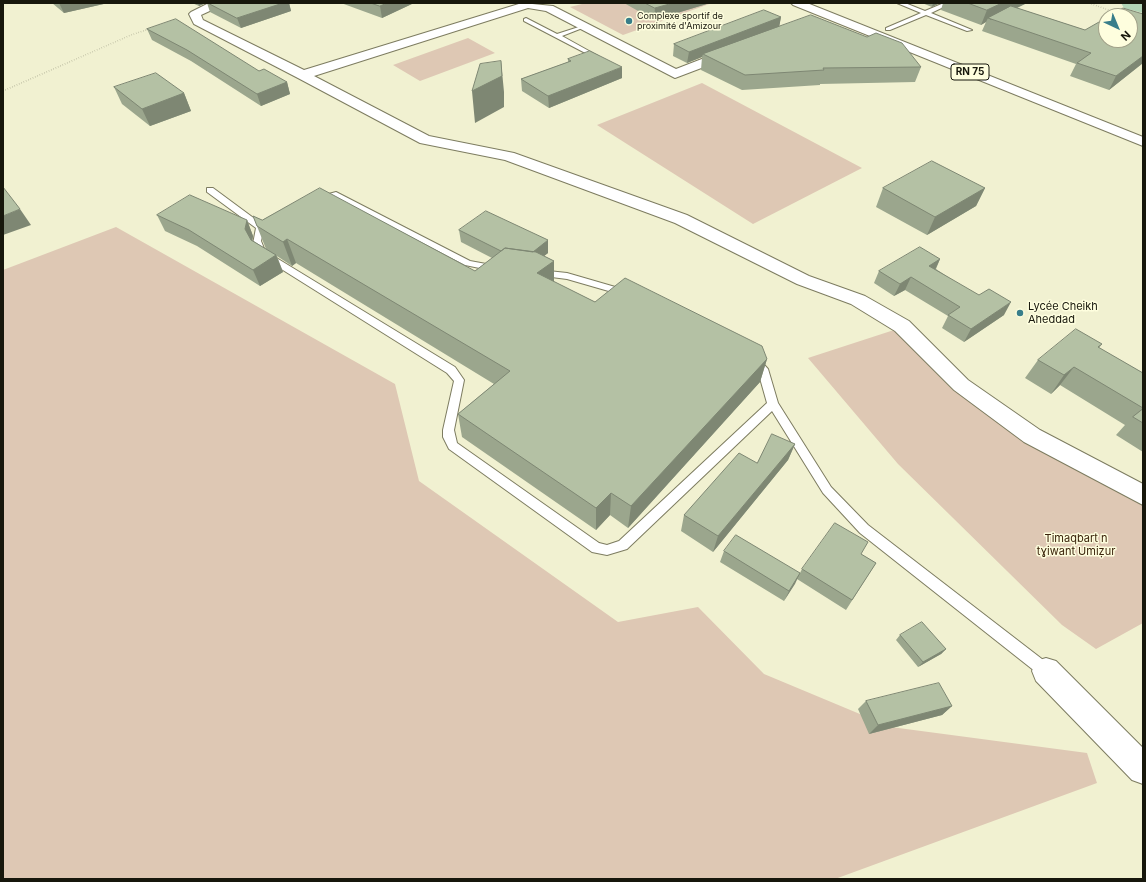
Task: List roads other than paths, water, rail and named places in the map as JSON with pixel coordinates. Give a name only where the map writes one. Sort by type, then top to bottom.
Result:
[{"type":"street","points":[[231,3],[211,6],[195,14],[198,22],[303,75],[425,140],[509,156],[681,219],[803,280],[858,300],[902,326],[961,385],[1032,436],[1143,495]]},
{"type":"street","name":"RN 75","points":[[797,3],[1143,132]]},
{"type":"street","name":"RN 75","points":[[820,3],[888,29],[1143,142]]},
{"type":"street","points":[[303,75],[527,6],[554,5],[583,26],[676,74],[740,49]]},
{"type":"street","points":[[813,20],[827,15]]},
{"type":"street","points":[[1046,671],[1143,769]]},
{"type":"lane","points":[[900,3],[969,30]]},
{"type":"lane","points":[[888,29],[949,3]]},
{"type":"lane","points":[[526,20],[595,56]]},
{"type":"lane","points":[[557,36],[583,26]]},
{"type":"lane","points":[[210,190],[264,225],[255,241],[256,246],[262,253],[451,370],[459,380],[459,388],[448,432],[451,443],[460,452],[596,548],[606,550],[623,545],[773,404]]},
{"type":"lane","points":[[308,202],[322,195],[336,194],[468,263],[501,269]]},
{"type":"lane","points":[[530,272],[567,276],[621,291],[634,297]]},
{"type":"lane","points":[[742,354],[756,362],[763,369],[773,404],[827,490],[864,529],[1046,671]]},
{"type":"waterway","points":[[1132,3],[1143,6]]},
{"type":"place","name":"Complexe sportif de proximité d'Amizour","points":[[629,21]]},
{"type":"place","name":"Lycée Cheikh Aheddad","points":[[1020,313]]},
{"type":"park label","name":"Timaqbart n tɣiwant Umiẓur","points":[[1076,545]]}]
